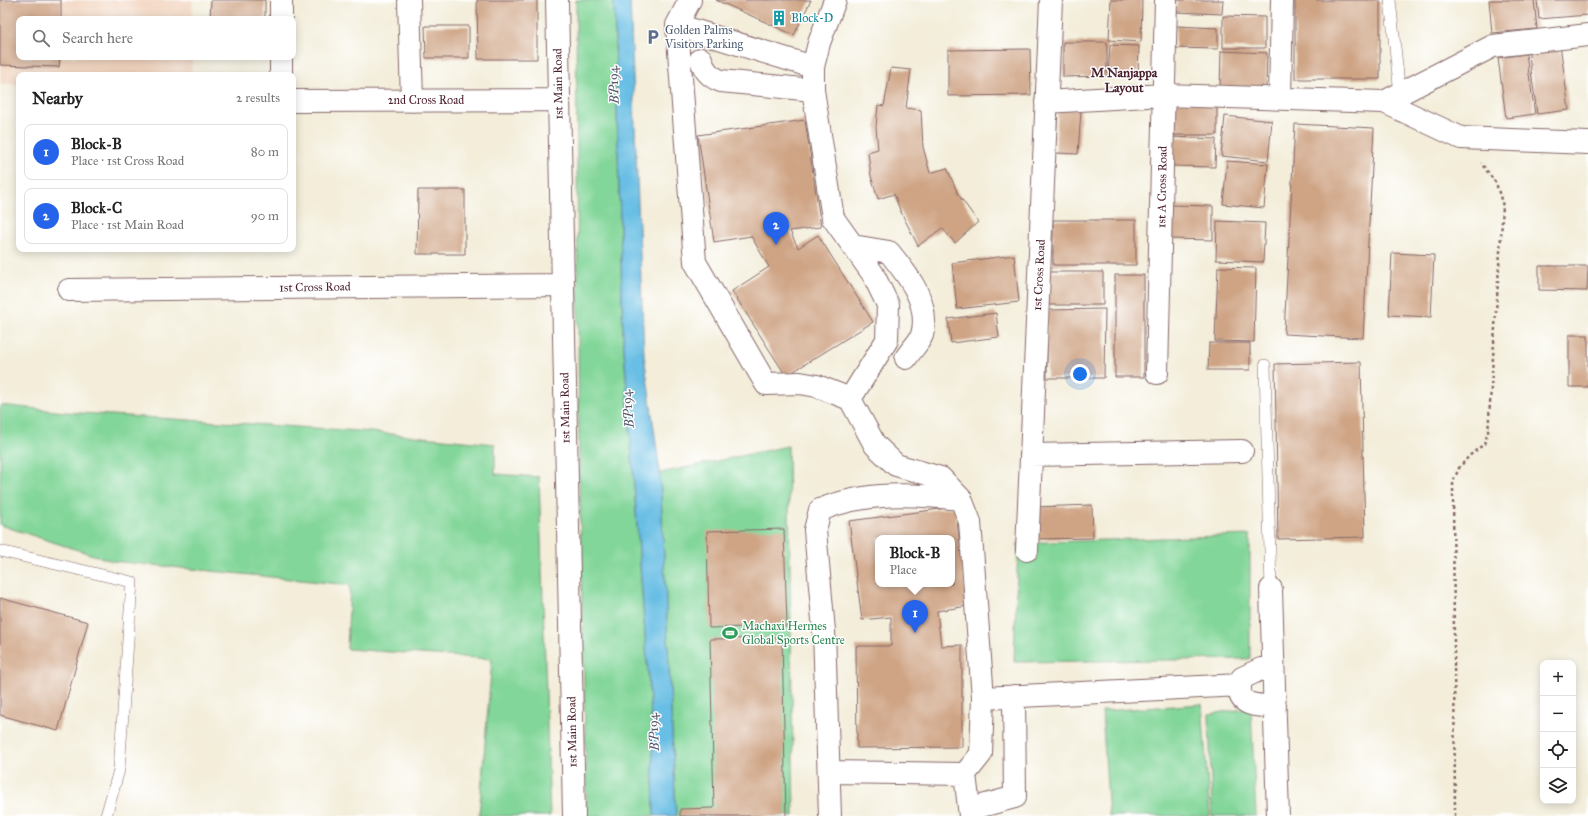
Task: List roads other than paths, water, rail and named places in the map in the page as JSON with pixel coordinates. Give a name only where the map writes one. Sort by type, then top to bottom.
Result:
[{"type":"street","points":[[281,0],[281,16]]},
{"type":"street","points":[[409,0],[412,101]]},
{"type":"street","name":"1st Main Road","points":[[557,0],[574,816]]},
{"type":"street","points":[[690,0],[677,25],[695,262],[766,384],[783,382],[811,385],[850,399],[876,445],[896,465],[941,478],[961,499],[970,522],[983,698],[981,754],[965,774]]},
{"type":"street","points":[[835,0],[819,43],[813,67],[813,90],[833,218],[873,274],[888,305],[887,340],[850,399]]},
{"type":"street","name":"1st Cross Road","points":[[1027,550],[1051,0]]},
{"type":"street","name":"1st A Cross Road","points":[[1158,373],[1166,0]]},
{"type":"street","points":[[1280,98],[1282,0]]},
{"type":"street","points":[[677,25],[813,67]]},
{"type":"street","points":[[1046,102],[1164,95],[1280,98],[1392,98],[1493,46],[1588,35]]},
{"type":"street","points":[[701,59],[702,66],[707,73],[713,78],[721,81],[813,90]]},
{"type":"street","points":[[281,60],[281,72]]},
{"type":"street","points":[[1392,98],[1461,138],[1588,143]]},
{"type":"street","name":"2nd Cross Road","points":[[296,101],[558,100]]},
{"type":"street","points":[[853,246],[889,252],[902,267],[917,290],[924,314],[922,336],[906,358]]},
{"type":"street","name":"1st Cross Road","points":[[69,290],[562,284]]},
{"type":"street","points":[[1031,455],[1242,451]]},
{"type":"street","points":[[830,816],[824,631],[814,530],[820,510],[839,502],[876,496],[926,495],[961,499]]},
{"type":"street","points":[[1271,589],[1278,816]]},
{"type":"street","points":[[1273,667],[1261,668],[1242,678],[1240,693],[1244,701],[1254,706],[1275,706]]},
{"type":"street","points":[[983,698],[1240,685]]},
{"type":"street","points":[[965,774],[974,812],[1015,797],[1014,696]]},
{"type":"street","points":[[829,772],[965,774]]},
{"type":"lane","points":[[1390,0],[1392,98]]},
{"type":"lane","points":[[1265,366],[1271,589]]},
{"type":"lane","points":[[0,551],[132,582],[119,770],[106,816]]},
{"type":"water","name":"BP194","points":[[614,0],[630,0],[644,355],[660,473],[676,816],[654,816],[652,728],[623,336]]},
{"type":"place","name":"Block-D","points":[[779,18]]},
{"type":"place","name":"Golden Palms Visitors Parking","points":[[653,37]]},
{"type":"place","name":"Block-C","points":[[776,245]]},
{"type":"place","name":"Machaxi Hermes Global Sports Centre","points":[[730,633]]},
{"type":"place","name":"Block-B","points":[[915,633]]},
{"type":"district","name":"M Nanjappa Layout","points":[[1124,80]]}]
